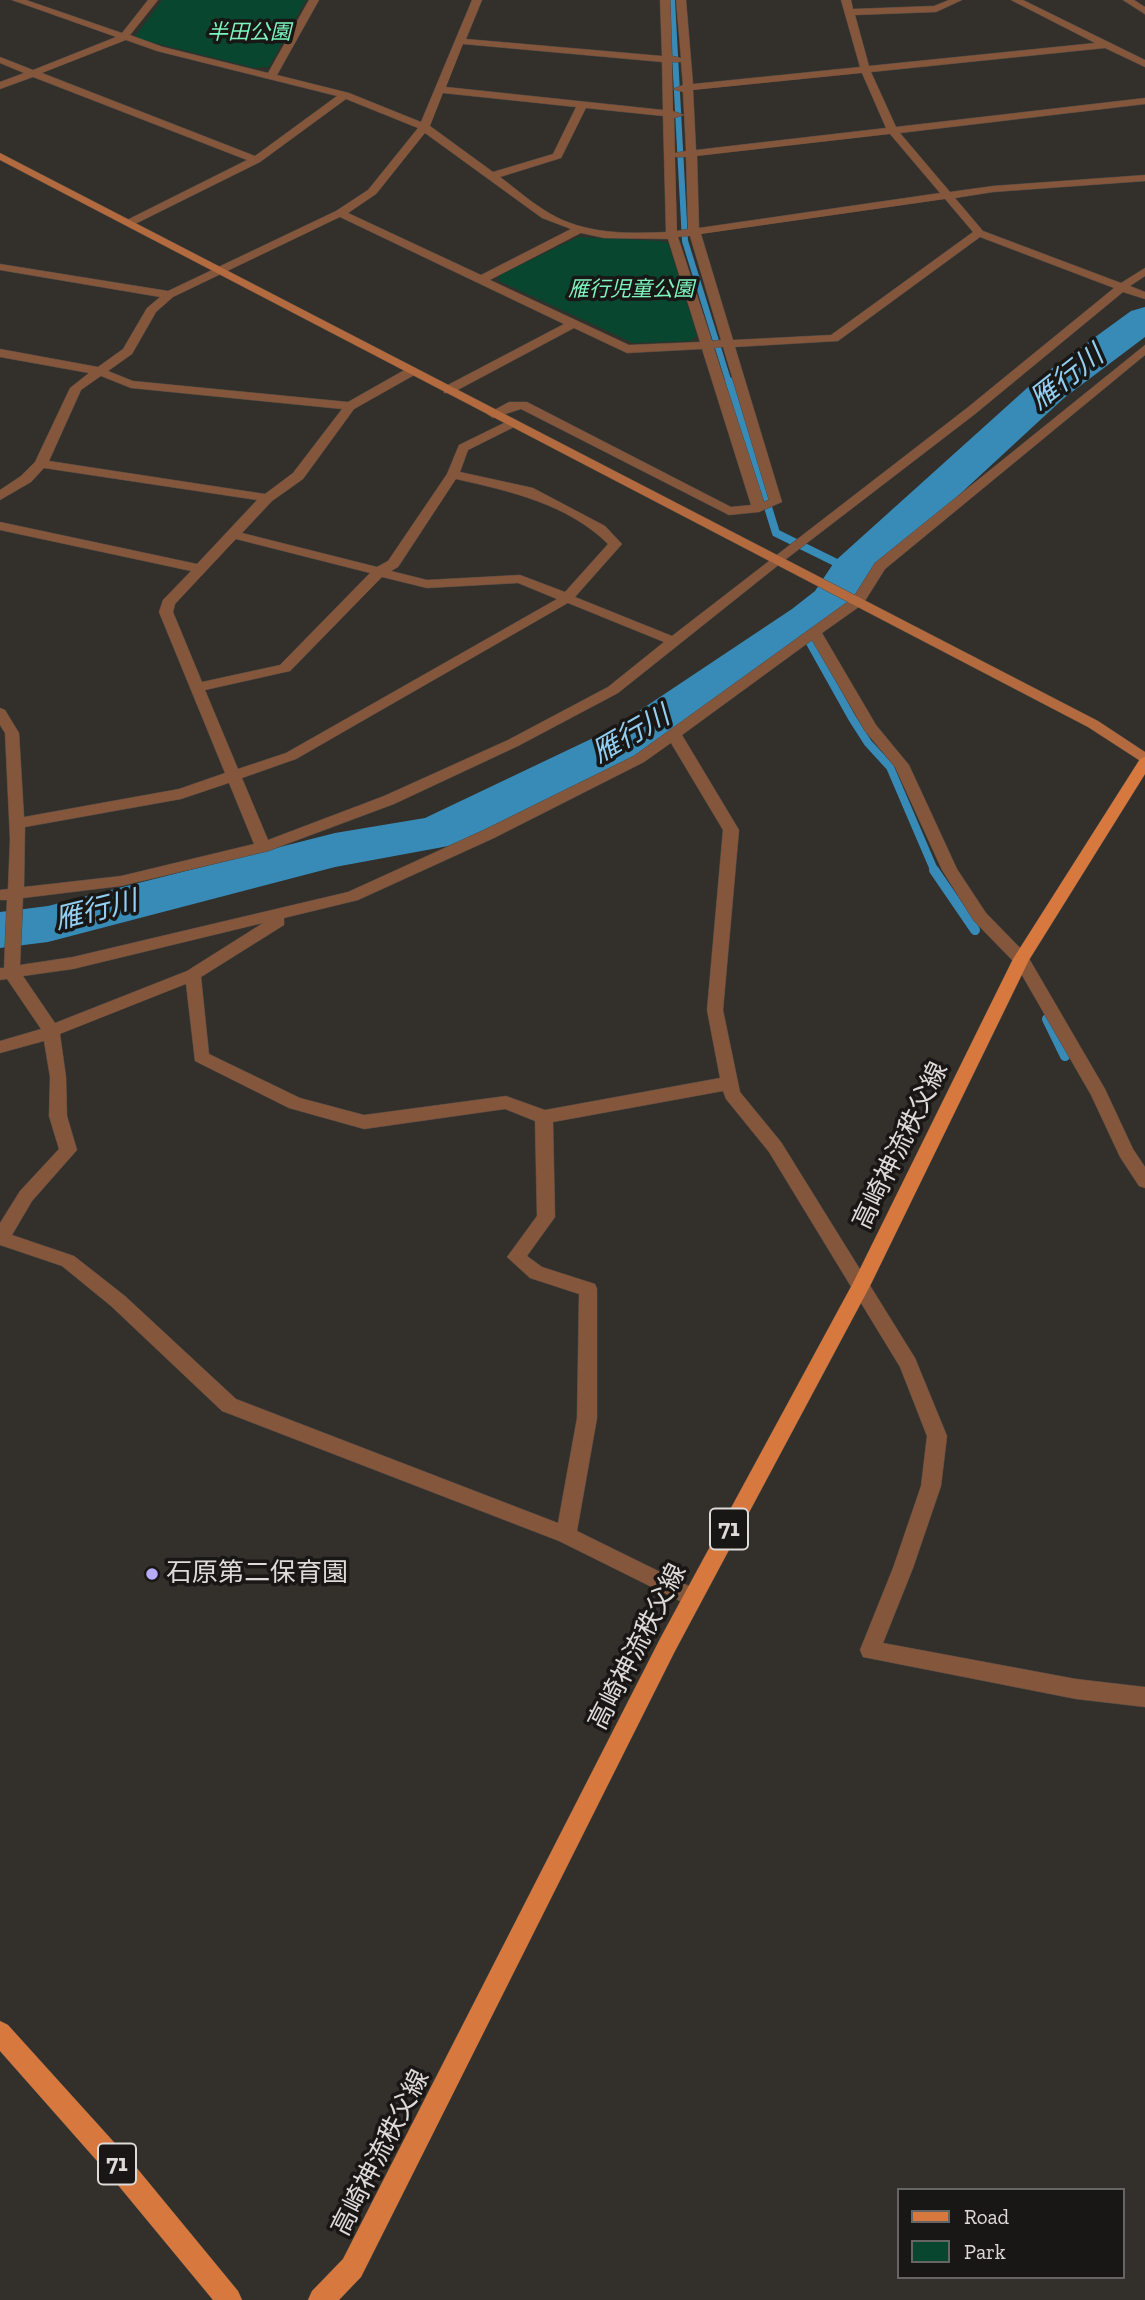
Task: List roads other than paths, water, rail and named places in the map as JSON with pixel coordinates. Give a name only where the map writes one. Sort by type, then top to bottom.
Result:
[{"type":"main road","name":"高崎神流秩父線","points":[[321,2300],[352,2268],[692,1598],[861,1286],[1021,959],[1145,760]]},
{"type":"main road","name":"71","points":[[0,2033],[122,2170],[229,2300]]},
{"type":"street","points":[[17,0],[123,38],[345,95],[424,127],[546,216],[580,229],[627,236],[672,235],[993,189],[1145,178]]},
{"type":"street","points":[[0,86],[123,38],[153,0]]},
{"type":"street","points":[[271,76],[314,0]]},
{"type":"street","points":[[0,496],[26,479],[41,464],[76,388],[128,351],[151,310],[169,295],[340,213],[372,192],[424,127],[477,0]]},
{"type":"street","points":[[665,0],[672,235],[759,508]]},
{"type":"street","points":[[493,414],[513,405],[523,405],[729,511],[759,508],[776,502],[694,231],[690,115],[681,0]]},
{"type":"street","points":[[846,0],[866,72],[893,131],[979,233],[1145,296]]},
{"type":"street","points":[[850,12],[936,9],[957,0]]},
{"type":"street","points":[[1016,0],[1145,64]]},
{"type":"street","points":[[1128,0],[1145,11]]},
{"type":"street","points":[[458,41],[685,60]]},
{"type":"street","points":[[668,89],[687,90],[1106,45]]},
{"type":"street","points":[[0,60],[256,160]]},
{"type":"street","points":[[439,89],[670,116],[690,115]]},
{"type":"street","points":[[130,222],[256,160],[345,95]]},
{"type":"street","points":[[671,156],[1145,101]]},
{"type":"street","points":[[493,176],[557,156],[582,106]]},
{"type":"street","points":[[0,156],[1093,724],[1145,760]]},
{"type":"street","points":[[340,213],[627,349],[730,346],[834,338],[979,233]]},
{"type":"street","points":[[481,280],[580,229]]},
{"type":"street","points":[[0,267],[169,295]]},
{"type":"street","points":[[8,894],[121,881],[263,848],[389,800],[513,743],[613,691],[776,560],[971,411],[1122,286],[1145,271]]},
{"type":"street","points":[[448,390],[573,324]]},
{"type":"street","points":[[6,973],[73,963],[352,896],[489,834],[639,758],[858,601],[880,566],[1145,349]]},
{"type":"street","points":[[0,353],[99,371],[131,384],[350,406]]},
{"type":"street","points":[[263,848],[166,612],[168,603],[267,498],[298,476],[350,406],[412,371]]},
{"type":"street","points":[[197,687],[285,668],[380,572],[393,564],[453,474],[463,448],[512,424]]},
{"type":"street","points":[[41,464],[267,498]]},
{"type":"street","points":[[17,823],[181,794],[291,756],[566,599],[615,544],[600,529],[528,491],[453,474]]},
{"type":"street","points":[[0,526],[200,569]]},
{"type":"street","points":[[232,534],[427,584],[520,579],[675,642]]},
{"type":"street","points":[[815,633],[870,728],[902,765],[950,870],[980,917],[1021,959],[1099,1094],[1126,1152],[1145,1181]]},
{"type":"street","points":[[0,713],[12,733],[17,823],[8,894],[6,973],[51,1031],[58,1077],[58,1116],[68,1150],[26,1196],[0,1238],[68,1261],[118,1301],[229,1405],[566,1535],[692,1598]]},
{"type":"street","points":[[674,735],[732,830],[715,1010],[732,1094],[775,1147],[908,1364],[937,1436],[931,1486],[903,1568],[870,1650],[1076,1689],[1145,1697]]},
{"type":"street","points":[[0,1047],[51,1031],[193,975],[293,911]]},
{"type":"street","points":[[193,975],[201,1057],[295,1103],[364,1122],[506,1102],[544,1118],[730,1083]]},
{"type":"street","points":[[544,1118],[546,1217],[516,1257],[537,1273],[588,1289],[587,1418],[566,1535]]},
{"type":"waterway","points":[[672,0],[685,241],[729,383]]},
{"type":"waterway","name":"雁行川","points":[[0,930],[48,924],[335,850],[436,833],[629,740],[808,619],[831,600],[851,570],[1050,389],[1145,319]]},
{"type":"waterway","points":[[729,381],[776,533],[851,570]]},
{"type":"waterway","points":[[800,625],[852,718],[868,743],[890,767],[934,871]]},
{"type":"waterway","points":[[934,871],[975,930]]},
{"type":"waterway","points":[[1047,1019],[1065,1056]]},
{"type":"place","name":"石原第二保育園","points":[[152,1574]]},
{"type":"park label","name":"半田公園","points":[[249,33]]},
{"type":"park label","name":"雁行児童公園","points":[[631,290]]}]
